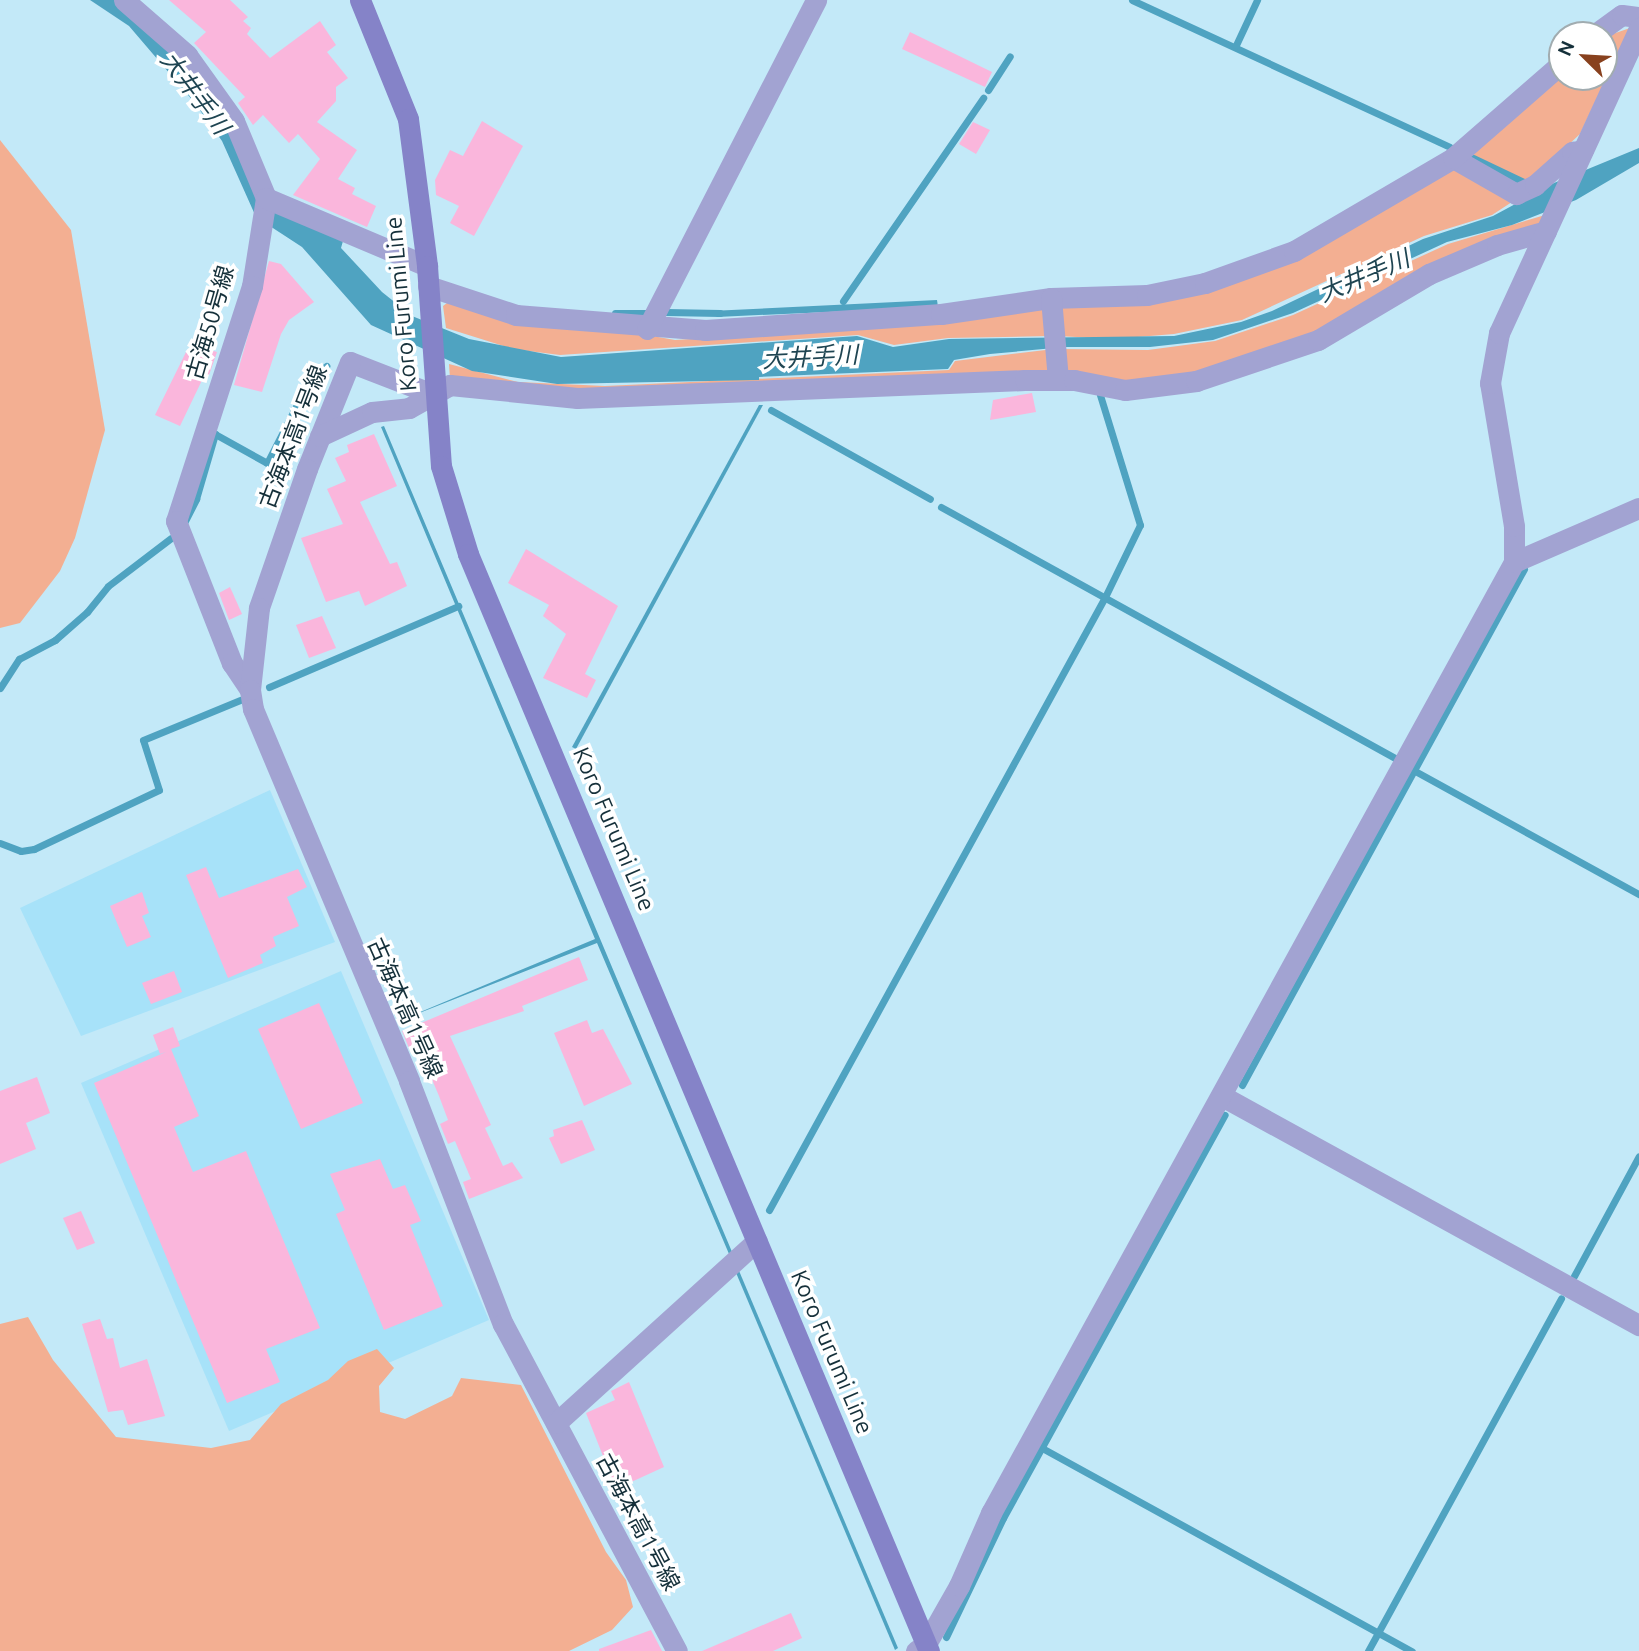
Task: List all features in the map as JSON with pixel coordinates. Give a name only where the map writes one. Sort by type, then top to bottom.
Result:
[{"type":"main road","name":"Koro Furumi Line","points":[[360,0],[408,119],[436,365],[435,395],[441,466],[468,555],[757,1241],[924,1649]]},
{"type":"street","points":[[124,0],[187,55],[234,121],[267,198],[428,285],[516,315],[647,329],[705,330],[941,314],[1051,298],[1147,295],[1217,279],[1294,251],[1453,158],[1548,75]]},
{"type":"street","points":[[647,329],[816,0]]},
{"type":"street","points":[[1614,21],[1622,15],[1639,17]]},
{"type":"street","points":[[924,1649],[991,1513],[1514,562],[1514,526],[1490,383],[1502,323],[1639,28]]},
{"type":"street","points":[[1453,158],[1516,194],[1535,185],[1572,152],[1583,150]]},
{"type":"street","name":"古海50号線","points":[[250,690],[232,663],[176,521],[252,286],[267,198]]},
{"type":"street","points":[[320,436],[372,412],[409,408],[450,385],[577,398],[1058,380],[1125,390],[1207,377],[1318,340],[1429,274],[1549,226]]},
{"type":"street","points":[[1051,298],[1058,353],[1058,380]]},
{"type":"street","name":"古海本高1号線","points":[[435,395],[350,362],[320,436],[259,608],[250,690],[265,746],[409,1081],[503,1324],[677,1651]]},
{"type":"street","points":[[1514,562],[1639,508]]},
{"type":"street","points":[[1222,1096],[1639,1325]]},
{"type":"street","points":[[556,1423],[757,1241]]},
{"type":"shaded area","points":[[1630,28],[1618,53],[1618,32]]},
{"type":"shaded area","points":[[1548,84],[1548,91],[1600,91],[1580,134],[1521,189],[1469,156]]},
{"type":"shaded area","points":[[0,140],[71,230],[105,430],[75,538],[60,571],[20,623],[0,628]]},
{"type":"shaded area","points":[[1454,167],[1512,202],[1492,215],[1424,236],[1242,320],[1174,334],[1113,339],[1058,336],[1060,302],[1193,292]]},
{"type":"shaded area","points":[[1545,215],[1542,222],[1315,335],[1198,373],[1127,384],[1063,374],[1061,349],[1148,350],[1215,341],[1293,315],[1448,244]]},
{"type":"shaded area","points":[[451,300],[675,340],[933,324],[1044,306],[1051,336],[948,338],[894,345],[858,335],[560,355],[513,349],[446,328],[443,306]]},
{"type":"shaded area","points":[[1054,349],[1052,373],[585,395],[450,379],[449,364],[518,382],[605,386],[949,370],[955,361]]},
{"type":"shaded area","points":[[270,790],[335,942],[81,1036],[20,908]]},
{"type":"shaded area","points":[[341,971],[489,1320],[229,1431],[81,1083]]},
{"type":"shaded area","points":[[28,1317],[53,1360],[116,1437],[211,1448],[250,1440],[281,1404],[328,1380],[348,1361],[377,1349],[394,1368],[379,1386],[380,1412],[405,1419],[452,1396],[461,1378],[521,1385],[606,1552],[626,1580],[633,1607],[612,1630],[569,1651],[0,1651],[0,1324]]},
{"type":"water","name":"大井手川","points":[[90,0],[114,0],[149,25],[224,112],[260,201],[343,241],[341,248],[382,292],[412,316],[469,339],[561,357],[857,336],[893,347],[949,339],[1174,336],[1241,322],[1272,311],[1423,239],[1493,216],[1554,183],[1639,148],[1639,163],[1576,200],[1512,225],[1447,242],[1293,313],[1213,340],[1150,347],[1065,347],[990,354],[954,360],[948,369],[759,377],[759,380],[557,384],[472,371],[371,325],[302,247],[256,217],[222,141],[194,102],[129,26]]},
{"type":"water","points":[[937,300],[938,307],[717,317],[710,311]]},
{"type":"water","points":[[759,405],[763,405],[576,749],[572,747]]},
{"type":"water","points":[[384,426],[735,1259],[732,1261],[597,943],[394,1023],[595,939],[381,427]]},
{"type":"water","points":[[737,1266],[898,1648],[895,1650],[734,1268]]},
{"type":"building","points":[[169,0],[230,0],[248,17],[243,21],[251,28],[247,34],[270,58],[320,21],[336,45],[327,52],[348,78],[336,87],[336,101],[317,122],[357,150],[338,179],[355,188],[352,194],[376,206],[367,227],[293,195],[320,159],[298,134],[289,143],[263,115],[253,125],[238,103],[245,97],[194,43],[206,32]]},
{"type":"building","points":[[910,32],[992,72],[985,87],[902,49]]},
{"type":"building","points":[[482,121],[523,146],[474,236],[450,223],[459,206],[436,195],[435,180],[450,150],[463,156]]},
{"type":"building","points":[[973,122],[990,130],[976,154],[959,144]]},
{"type":"building","points":[[269,261],[281,264],[314,302],[289,320],[281,334],[262,392],[234,385]]},
{"type":"building","points":[[200,347],[217,352],[209,375],[205,374],[180,426],[155,415],[187,350],[197,355]]},
{"type":"building","points":[[1032,393],[1036,412],[990,420],[993,400]]},
{"type":"building","points":[[374,434],[397,486],[360,502],[390,564],[397,562],[407,586],[365,606],[359,591],[326,602],[301,538],[343,524],[327,489],[346,481],[335,458],[349,452],[347,445]]},
{"type":"building","points":[[526,549],[618,606],[585,674],[596,680],[587,698],[543,678],[566,634],[543,616],[549,605],[508,583]]},
{"type":"building","points":[[230,587],[242,614],[229,620],[219,593]]},
{"type":"building","points":[[322,616],[336,648],[309,658],[296,625]]},
{"type":"building","points":[[206,867],[219,898],[298,869],[307,887],[287,897],[299,926],[273,937],[276,946],[260,955],[263,963],[228,978],[186,875]]},
{"type":"building","points":[[142,892],[149,913],[142,916],[151,937],[127,947],[110,906]]},
{"type":"building","points":[[579,957],[588,980],[522,1006],[524,1011],[450,1036],[491,1125],[485,1128],[503,1166],[512,1162],[523,1178],[469,1199],[463,1182],[471,1179],[455,1141],[448,1144],[440,1124],[448,1120],[439,1096],[419,1049],[411,1053],[402,1031]]},
{"type":"building","points":[[174,971],[182,992],[151,1004],[142,983]]},
{"type":"building","points":[[319,1003],[363,1103],[301,1129],[258,1029]]},
{"type":"building","points":[[587,1020],[592,1033],[603,1029],[632,1084],[584,1106],[554,1033]]},
{"type":"building","points":[[173,1027],[180,1046],[171,1049],[199,1116],[174,1127],[193,1172],[246,1151],[320,1328],[266,1349],[280,1382],[227,1403],[94,1083],[166,1052],[160,1054],[153,1035]]},
{"type":"building","points":[[37,1077],[50,1113],[26,1123],[36,1149],[0,1164],[0,1091]]},
{"type":"building","points":[[582,1120],[595,1150],[561,1164],[549,1138],[554,1136],[553,1130]]},
{"type":"building","points":[[380,1159],[393,1189],[405,1185],[421,1221],[410,1225],[443,1306],[384,1330],[336,1214],[345,1210],[330,1174]]},
{"type":"building","points":[[81,1211],[95,1243],[77,1250],[63,1218]]},
{"type":"building","points":[[100,1319],[107,1339],[113,1338],[120,1368],[147,1359],[165,1416],[128,1425],[123,1410],[108,1412],[82,1324]]},
{"type":"building","points":[[629,1382],[664,1467],[616,1489],[586,1413],[615,1400],[611,1391]]},
{"type":"building","points":[[791,1613],[802,1638],[773,1651],[702,1651]]},
{"type":"building","points":[[651,1630],[662,1651],[599,1651],[599,1649]]},
{"type":"waterway","points":[[1132,0],[1450,147]]},
{"type":"waterway","points":[[1236,45],[1257,0]]},
{"type":"waterway","points":[[988,90],[1010,56]]},
{"type":"waterway","points":[[843,301],[983,98]]},
{"type":"waterway","points":[[1473,158],[1528,184]]},
{"type":"waterway","points":[[666,312],[720,313]]},
{"type":"waterway","points":[[615,313],[646,313]]},
{"type":"waterway","points":[[184,523],[196,499],[215,434],[267,463],[309,381],[326,366]]},
{"type":"waterway","points":[[769,1210],[1105,597],[1140,525],[1100,395]]},
{"type":"waterway","points":[[771,410],[930,499]]},
{"type":"waterway","points":[[941,507],[1395,758]]},
{"type":"waterway","points":[[0,688],[19,659],[55,640],[87,612],[108,586],[171,538]]},
{"type":"waterway","points":[[1242,1085],[1524,569]]},
{"type":"waterway","points":[[269,687],[458,606]]},
{"type":"waterway","points":[[0,843],[21,851],[34,849],[159,790],[143,740],[240,700]]},
{"type":"waterway","points":[[1415,771],[1639,894]]},
{"type":"waterway","points":[[946,1637],[1003,1518],[1225,1115]]},
{"type":"waterway","points":[[1574,1276],[1639,1156]]},
{"type":"waterway","points":[[1368,1651],[1561,1298]]},
{"type":"waterway","points":[[1042,1448],[1412,1651]]}]
